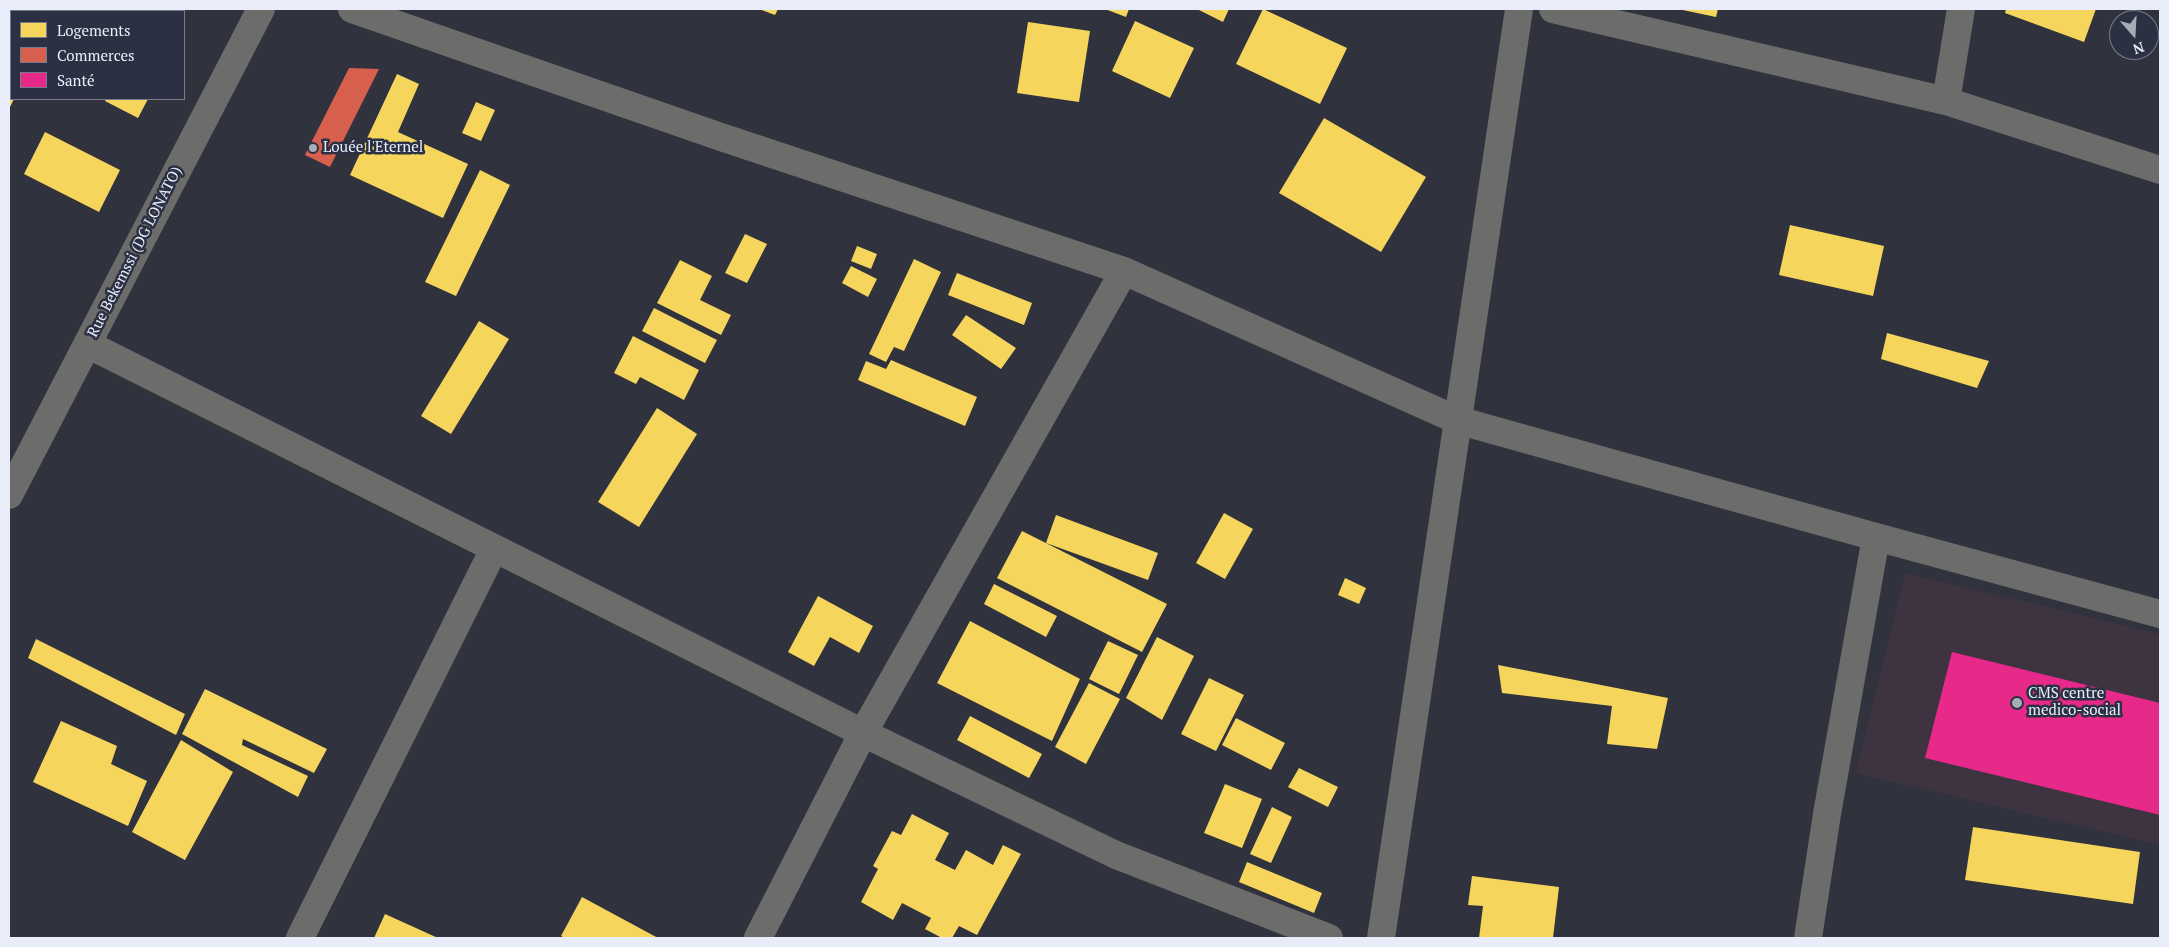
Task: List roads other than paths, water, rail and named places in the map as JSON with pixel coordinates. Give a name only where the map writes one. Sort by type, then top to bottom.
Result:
[{"type":"street","name":"Rue Bekemssi (DG LONATO)","points":[[9,495],[261,9]]},
{"type":"street","points":[[352,9],[718,136],[1124,271],[1457,420],[2160,614]]},
{"type":"street","points":[[1381,938],[1519,9]]},
{"type":"street","points":[[1553,9],[1946,101],[2160,170]]},
{"type":"street","points":[[1946,101],[1961,9]]},
{"type":"street","points":[[758,938],[863,733],[1124,271]]},
{"type":"street","points":[[87,344],[863,733],[1116,855],[1329,938]]},
{"type":"street","points":[[1808,938],[1827,814],[1876,537]]},
{"type":"street","points":[[300,938],[494,549]]},
{"type":"place","name":"Louée l'Eternel","points":[[313,148]]},
{"type":"place","name":"CMS centre medico-social","points":[[2017,703]]}]
